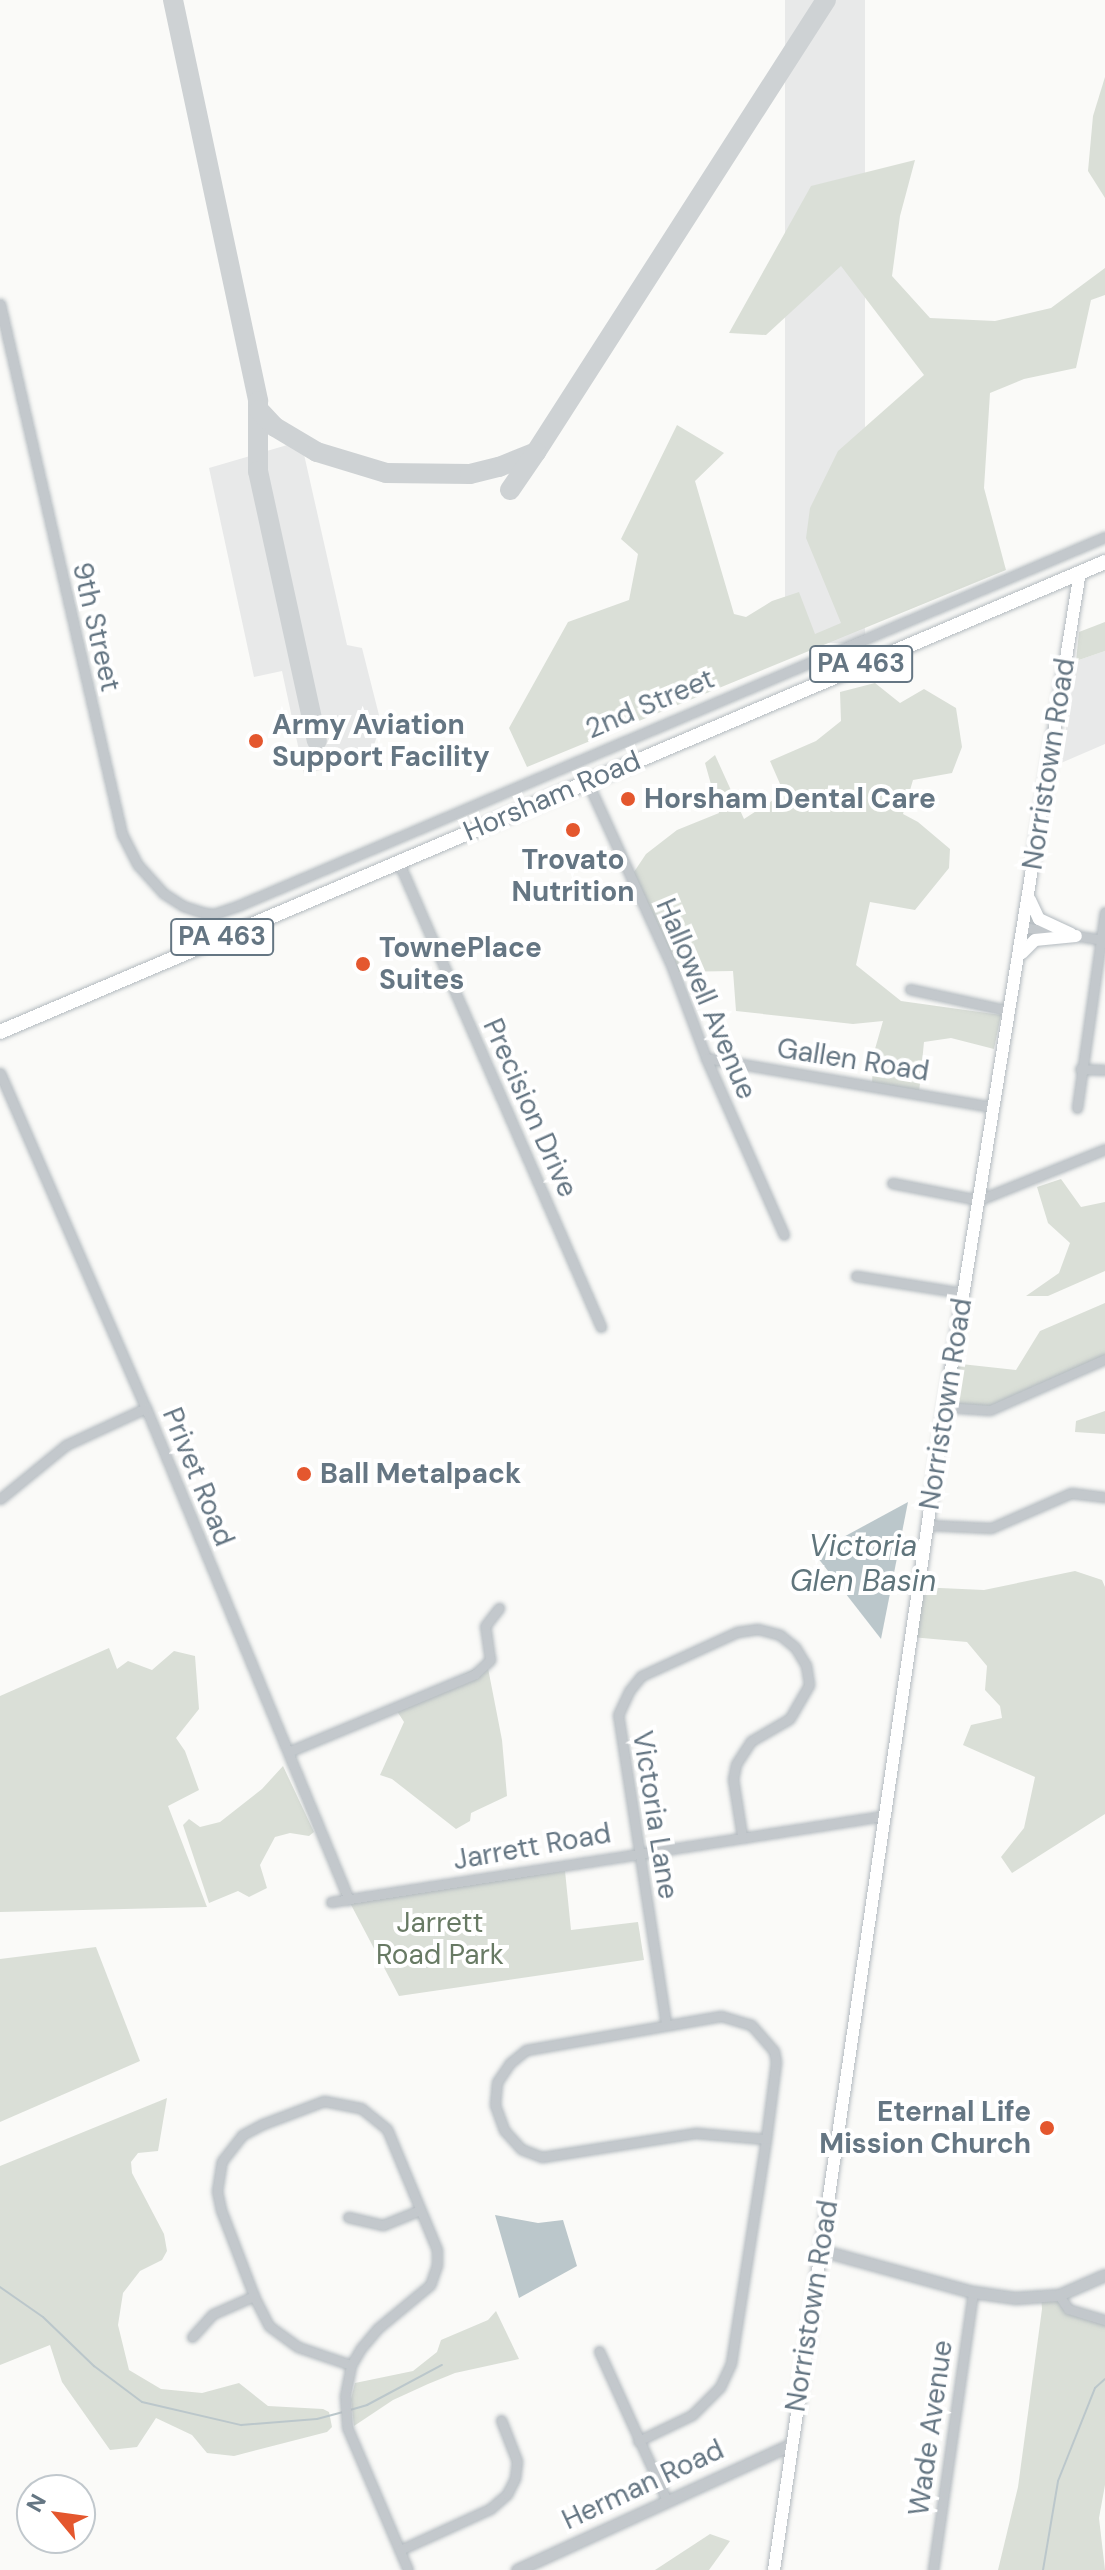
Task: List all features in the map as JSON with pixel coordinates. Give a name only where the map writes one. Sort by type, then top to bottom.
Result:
[{"type":"main road","name":"Horsham Road","points":[[0,1032],[1105,562]]},
{"type":"main road","name":"Norristown Road","points":[[774,2570],[945,1407],[1080,572]]},
{"type":"main road","points":[[1029,893],[1033,911],[1039,919],[1076,936]]},
{"type":"main road","points":[[1017,966],[1031,941],[1076,936]]},
{"type":"street","name":"9th Street","points":[[0,304],[122,834],[138,865],[163,893],[190,909],[214,914]]},
{"type":"street","name":"2nd Street","points":[[214,914],[1105,537]]},
{"type":"street","name":"Hallowell Avenue","points":[[587,781],[670,962],[706,1058],[784,1235]]},
{"type":"street","name":"Precision Drive","points":[[399,863],[601,1327]]},
{"type":"street","points":[[1077,1108],[1080,1069],[1103,940],[1105,912]]},
{"type":"street","points":[[1023,927],[1103,940]]},
{"type":"street","points":[[910,989],[1010,1011]]},
{"type":"street","name":"Gallen Road","points":[[706,1058],[994,1107]]},
{"type":"street","points":[[1080,1069],[1105,1070]]},
{"type":"street","name":"Privet Road","points":[[0,1073],[146,1408],[349,1900]]},
{"type":"street","points":[[892,1183],[979,1200],[1105,1149]]},
{"type":"street","points":[[856,1276],[963,1293]]},
{"type":"street","points":[[945,1407],[990,1410],[1105,1359]]},
{"type":"street","points":[[0,1499],[66,1445],[146,1408]]},
{"type":"street","points":[[928,1525],[991,1528],[1071,1493],[1105,1497]]},
{"type":"street","points":[[288,1752],[475,1674],[490,1660],[485,1626],[499,1608]]},
{"type":"street","name":"Victoria Lane","points":[[666,2024],[618,1724],[625,1698],[641,1676],[737,1632],[758,1629],[780,1635],[795,1647],[806,1665],[809,1685],[789,1719],[751,1741],[736,1764],[733,1779],[742,1836]]},
{"type":"street","name":"Jarrett Road","points":[[331,1902],[883,1816]]},
{"type":"street","points":[[638,2441],[692,2415],[714,2395],[728,2371],[737,2344],[766,2139],[776,2062],[768,2041],[751,2025],[730,2016],[666,2024],[526,2050],[503,2071],[495,2093],[495,2105],[504,2130],[521,2149],[542,2157],[696,2133],[766,2139]]},
{"type":"street","points":[[351,2365],[286,2340],[269,2326],[254,2296],[219,2205],[217,2185],[226,2153],[250,2130],[311,2104],[335,2102],[361,2108],[387,2129],[437,2250],[437,2265],[430,2285],[378,2328],[351,2365],[344,2412],[408,2570]]},
{"type":"street","points":[[348,2217],[383,2225],[420,2210]]},
{"type":"street","points":[[820,2250],[973,2292],[1015,2298],[1059,2295],[1105,2275]]},
{"type":"street","name":"Wade Avenue","points":[[933,2570],[973,2292]]},
{"type":"street","points":[[1059,2295],[1068,2309],[1105,2320]]},
{"type":"street","points":[[192,2337],[220,2309],[254,2296]]},
{"type":"street","points":[[599,2351],[667,2501]]},
{"type":"street","points":[[400,2550],[490,2509],[507,2494],[515,2478],[517,2461],[501,2420]]},
{"type":"street","name":"Herman Road","points":[[517,2570],[790,2445]]},
{"type":"shaded area","points":[[785,0],[865,0],[865,643],[785,643]]},
{"type":"shaded area","points":[[301,441],[347,645],[362,648],[381,723],[370,758],[304,774],[282,671],[254,677],[209,468]]},
{"type":"shaded area","points":[[1105,651],[1105,744],[1061,763],[1076,661]]},
{"type":"green space","points":[[1105,77],[1105,198],[1088,171],[1093,116]]},
{"type":"green space","points":[[915,160],[900,216],[892,276],[930,318],[995,321],[1051,308],[1105,268],[1105,295],[1091,300],[1076,368],[1024,379],[990,393],[984,488],[1006,570],[527,767],[509,728],[568,622],[629,600],[638,554],[621,539],[677,425],[724,453],[695,481],[734,614],[746,617],[772,601],[799,592],[815,634],[841,623],[806,538],[810,508],[838,451],[924,375],[841,266],[766,335],[729,333],[811,186]]},
{"type":"green space","points":[[1105,622],[1105,651],[1076,661],[1079,632]]},
{"type":"green space","points":[[875,683],[900,703],[924,689],[956,708],[962,747],[952,773],[913,780],[903,814],[918,822],[950,849],[949,868],[915,910],[870,902],[856,965],[901,1001],[1001,1015],[994,1049],[951,1038],[924,1042],[919,1093],[872,1085],[873,1056],[883,1021],[853,1024],[736,1011],[733,971],[673,972],[630,878],[646,854],[677,830],[719,813],[705,763],[715,755],[744,819],[784,793],[770,761],[816,741],[841,721],[840,692]]},
{"type":"green space","points":[[1061,1179],[1081,1207],[1105,1202],[1105,1271],[1048,1296],[1026,1296],[1059,1273],[1070,1243],[1048,1223],[1037,1187]]},
{"type":"green space","points":[[1105,1303],[1105,1357],[982,1410],[946,1403],[952,1363],[1016,1370],[1040,1331]]},
{"type":"green space","points":[[1105,1411],[1105,1434],[1075,1432],[1076,1421]]},
{"type":"green space","points":[[1075,1571],[1102,1580],[1105,1587],[1105,1814],[1012,1873],[1001,1857],[1024,1828],[1035,1777],[963,1745],[971,1725],[1002,1718],[1000,1706],[985,1690],[987,1666],[967,1642],[911,1637],[918,1587],[984,1590]]},
{"type":"green space","points":[[109,1648],[117,1669],[128,1661],[152,1670],[174,1651],[195,1656],[199,1709],[176,1738],[185,1751],[199,1790],[168,1806],[207,1907],[0,1912],[0,1696]]},
{"type":"green space","points":[[487,1663],[502,1740],[507,1796],[471,1813],[470,1821],[456,1829],[392,1779],[380,1775],[404,1722],[395,1708]]},
{"type":"green space","points":[[283,1766],[314,1832],[309,1836],[290,1833],[275,1837],[260,1865],[267,1888],[249,1897],[238,1891],[209,1903],[183,1825],[189,1819],[200,1827],[220,1822],[262,1789]]},
{"type":"green space","name":"Jarrett Road Park","points":[[565,1871],[571,1930],[638,1922],[644,1960],[399,1996],[349,1901]]},
{"type":"green space","points":[[96,1947],[140,2061],[0,2122],[0,1959]]},
{"type":"green space","points":[[167,2098],[158,2151],[138,2153],[131,2162],[132,2173],[164,2234],[167,2251],[162,2260],[140,2271],[123,2293],[118,2325],[129,2370],[161,2389],[202,2393],[239,2383],[268,2406],[323,2409],[329,2412],[332,2427],[327,2432],[234,2456],[207,2453],[192,2435],[156,2418],[137,2447],[110,2450],[62,2382],[50,2345],[0,2365],[0,2166]]},
{"type":"green space","points":[[1041,2295],[1059,2295],[1071,2307],[1105,2319],[1105,2485],[1099,2518],[1105,2570],[998,2570],[1018,2487],[1042,2309]]},
{"type":"green space","points":[[496,2311],[519,2359],[455,2373],[393,2400],[354,2426],[351,2399],[355,2383],[413,2371],[437,2352],[441,2340],[488,2320]]},
{"type":"green space","points":[[710,2534],[730,2541],[709,2570],[655,2570]]},
{"type":"water","name":"Victoria Glen Basin","points":[[908,1502],[881,1639],[814,1553]]},
{"type":"water","points":[[495,2215],[538,2223],[563,2220],[577,2266],[519,2298]]},
{"type":"waterway","points":[[0,2287],[43,2317],[94,2366],[142,2402],[241,2425],[317,2419],[343,2412]]},
{"type":"waterway","points":[[350,2410],[367,2405],[442,2365]]},
{"type":"waterway","points":[[1043,2570],[1058,2481],[1095,2388],[1105,2379]]},
{"type":"taxiway","points":[[173,0],[258,401],[258,471],[317,741]]},
{"type":"taxiway","points":[[259,410],[275,427],[317,452],[386,473],[470,474],[499,467],[536,452],[826,0]]},
{"type":"taxiway","points":[[510,490],[536,452]]},
{"type":"place","name":"Army Aviation Support Facility","points":[[256,741]]},
{"type":"place","name":"Horsham Dental Care","points":[[628,799]]},
{"type":"place","name":"Trovato Nutrition","points":[[573,830]]},
{"type":"place","name":"TownePlace Suites","points":[[363,964]]},
{"type":"place","name":"Ball Metalpack","points":[[304,1474]]},
{"type":"place","name":"Eternal Life Mission Church","points":[[1047,2128]]}]
